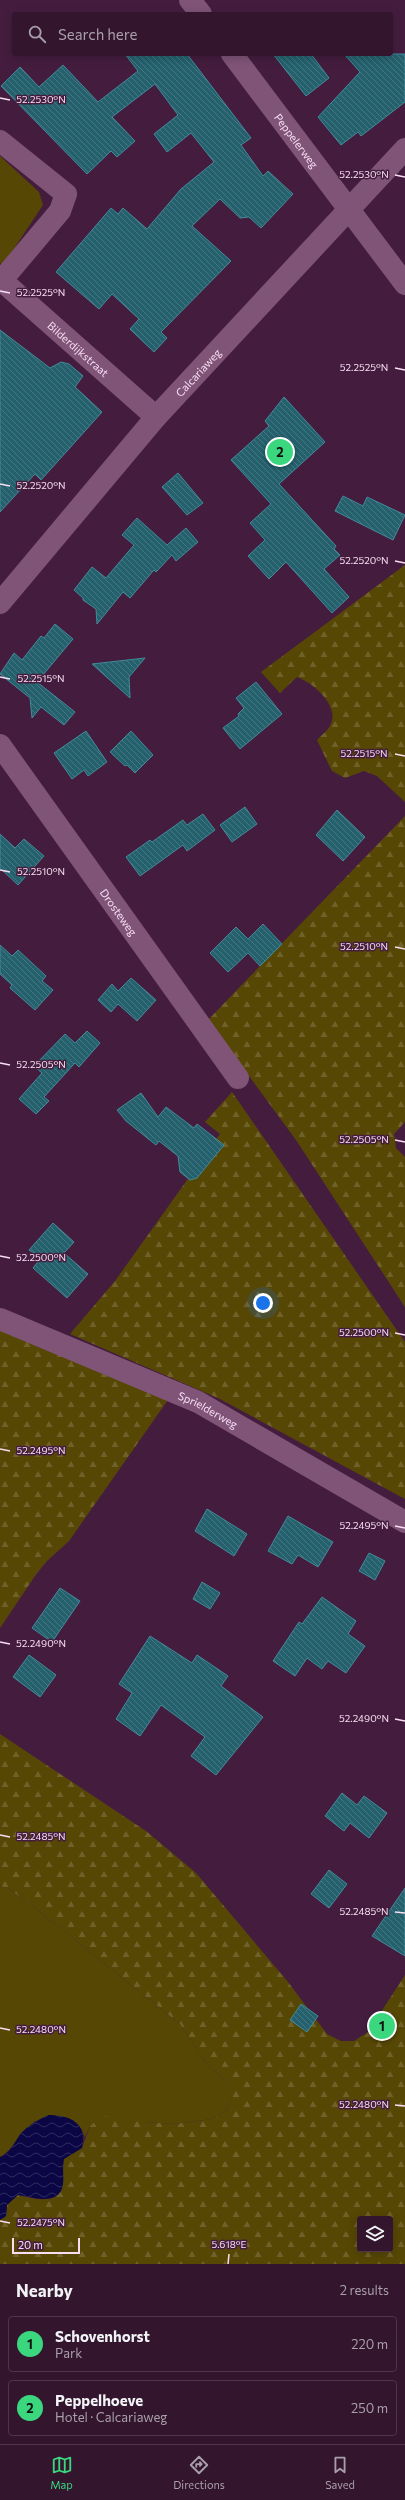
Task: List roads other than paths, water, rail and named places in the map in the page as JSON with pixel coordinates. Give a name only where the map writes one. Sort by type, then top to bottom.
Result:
[{"type":"street","name":"Peppelerweg","points":[[234,56],[405,284]]},
{"type":"street","name":"Bilderdijkstraat","points":[[0,142],[66,194],[60,211],[1,279],[156,417]]},
{"type":"street","name":"Calcariaweg","points":[[0,603],[156,417],[350,210],[405,149]]},
{"type":"street","name":"Drosteweg","points":[[0,745],[238,1078]]},
{"type":"street","name":"Sprielderweg","points":[[0,1319],[198,1402],[405,1522]]},
{"type":"water","points":[[48,2115],[56,2115],[76,2122],[82,2132],[82,2148],[64,2159],[63,2184],[61,2191],[57,2196],[45,2199],[18,2195],[7,2205],[6,2216],[0,2220],[0,2157],[7,2153],[24,2130]]},
{"type":"place","name":"Peppelhoeve","points":[[280,452]]},
{"type":"place","name":"Schovenhorst","points":[[382,2026]]}]
